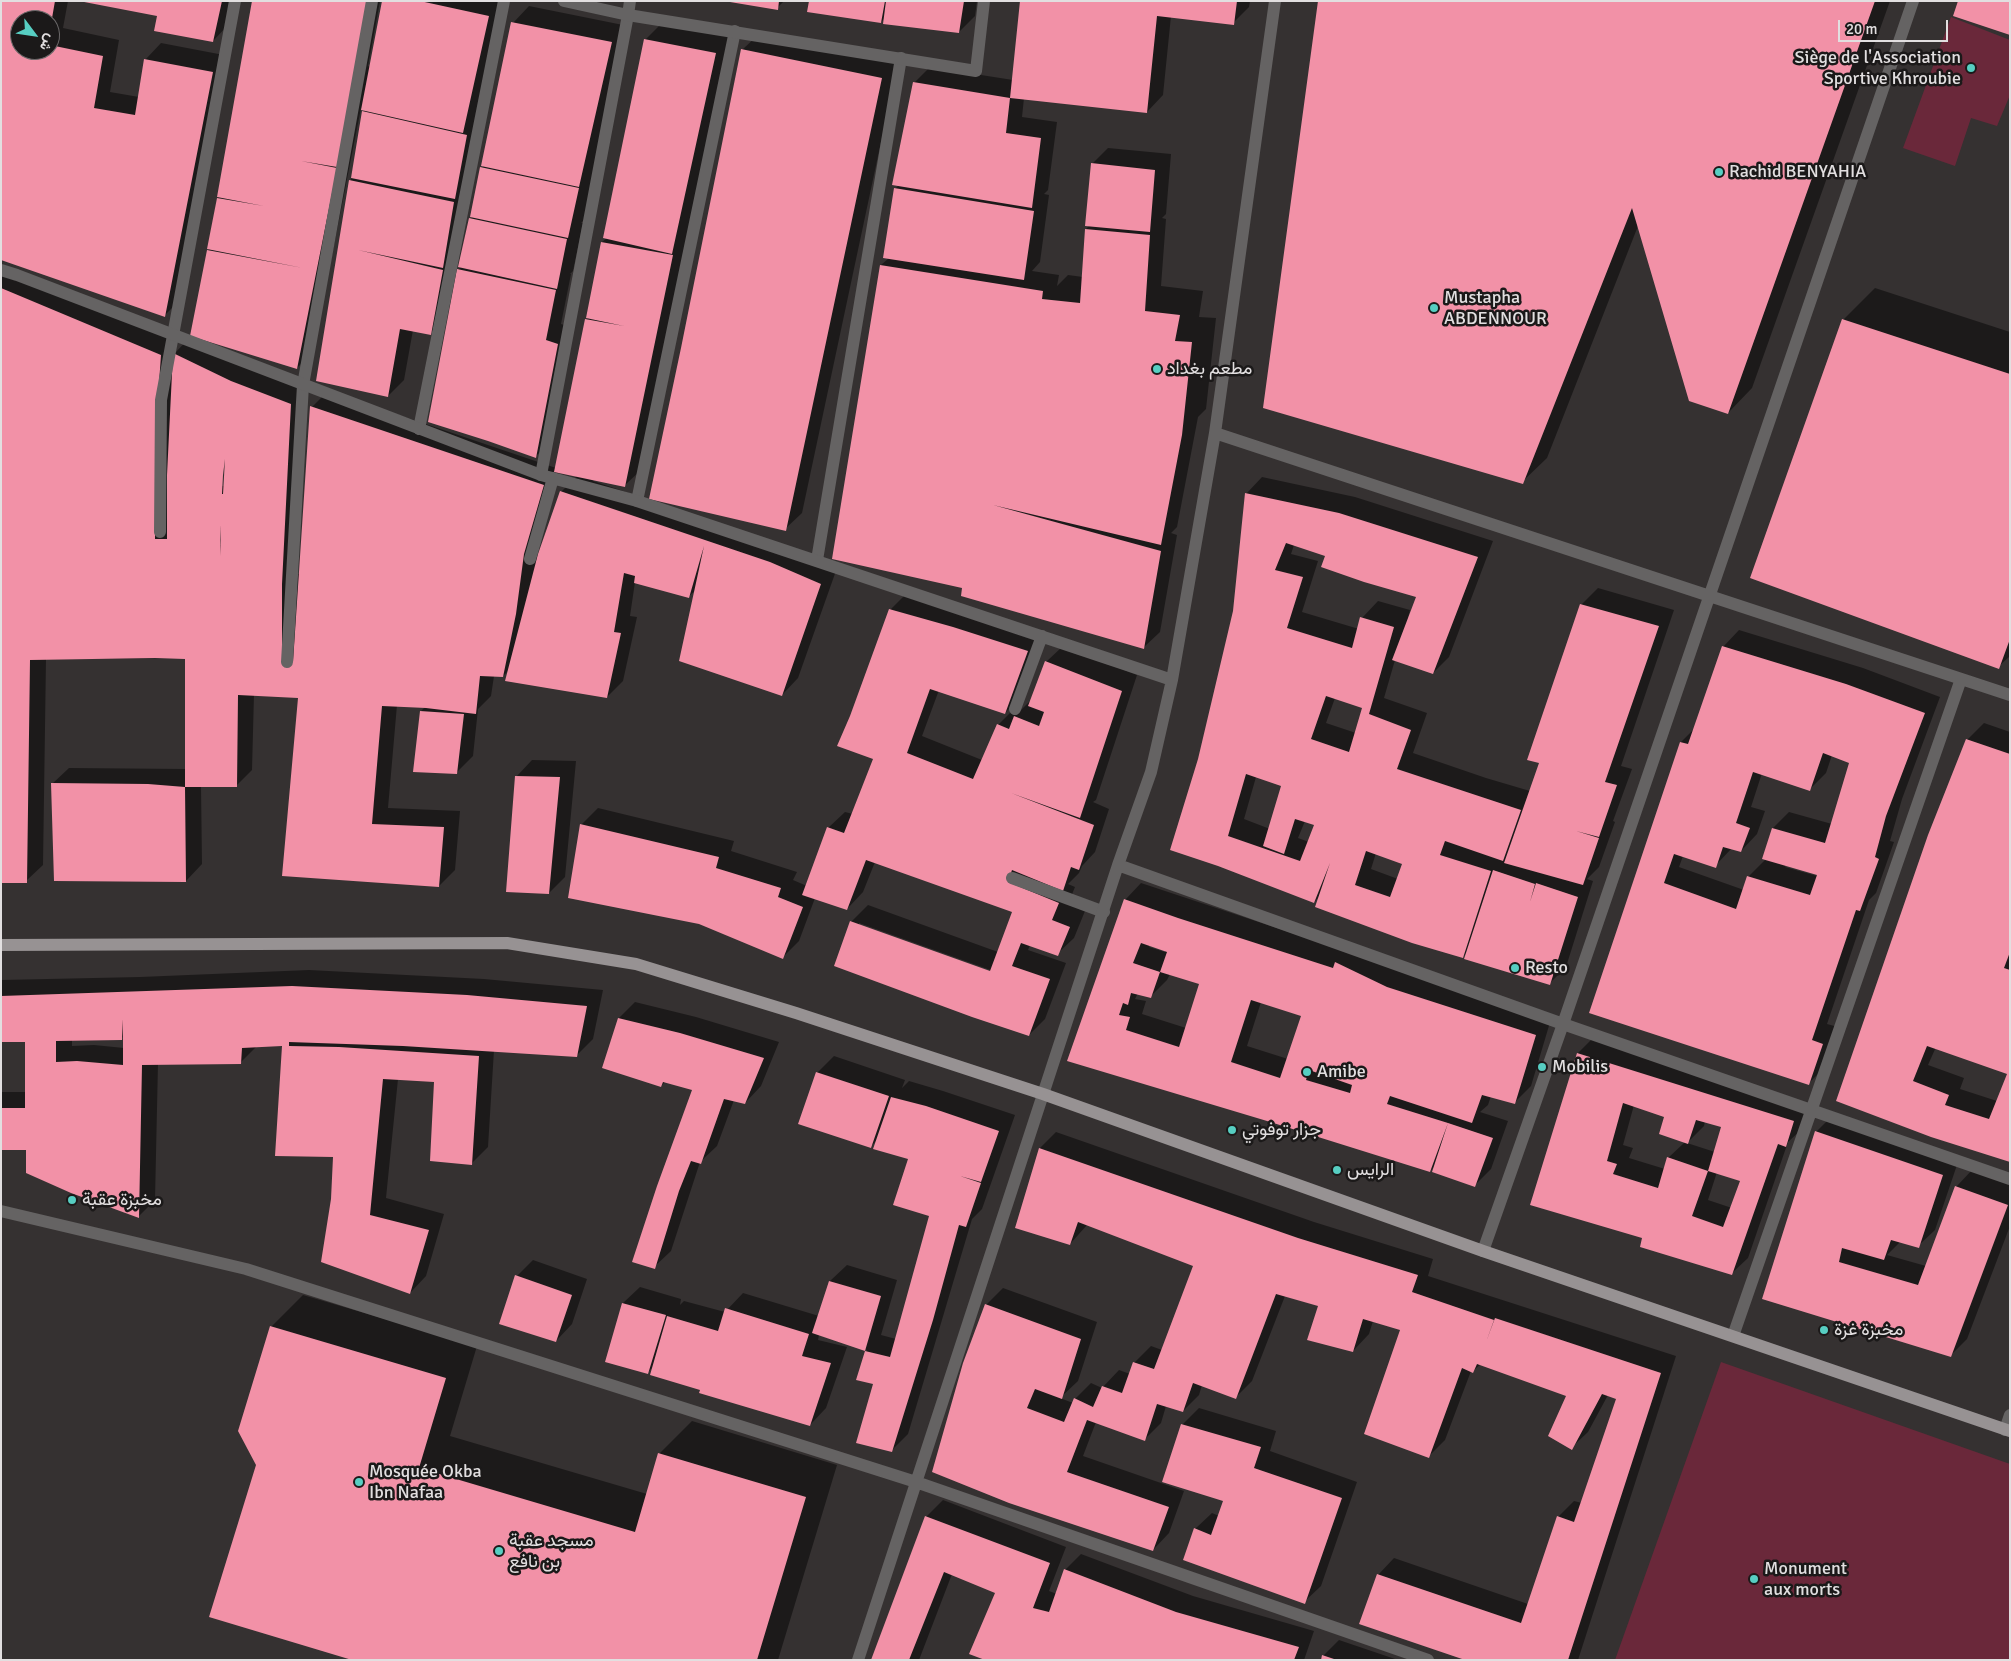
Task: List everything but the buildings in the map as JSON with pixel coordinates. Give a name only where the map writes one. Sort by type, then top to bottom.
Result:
[{"type":"main road","points":[[1,944],[506,943],[636,964],[796,1013],[1043,1094],[1483,1250],[2007,1431]]},
{"type":"street","points":[[160,532],[161,400],[235,1]]},
{"type":"street","points":[[287,662],[303,385],[372,1]]},
{"type":"street","points":[[419,429],[504,1]]},
{"type":"street","points":[[564,1],[628,15],[976,71],[984,1]]},
{"type":"street","points":[[530,559],[547,476],[630,1]]},
{"type":"street","points":[[858,1660],[1150,772],[1172,680],[1215,433],[1275,1]]},
{"type":"street","points":[[1483,1250],[1563,1024],[1913,1]]},
{"type":"street","points":[[637,501],[735,31]]},
{"type":"street","points":[[816,560],[901,58]]},
{"type":"street","points":[[1,270],[547,476],[637,501],[1172,680]]},
{"type":"street","points":[[1215,433],[2010,695]]},
{"type":"street","points":[[1015,709],[1042,636]]},
{"type":"street","points":[[1733,1336],[1961,679]]},
{"type":"street","points":[[1118,865],[1563,1024],[2010,1179]]},
{"type":"street","points":[[1012,878],[1104,912]]},
{"type":"street","points":[[1,1211],[246,1269],[916,1482],[1428,1660]]},
{"type":"street","points":[[2007,1431],[2010,1415]]},
{"type":"shaded area","name":"Siège de l'Association Sportive Khroubie","points":[[1951,17],[2010,40],[2010,95],[1997,126],[1971,118],[1955,166],[1903,148]]},
{"type":"shaded area","points":[[1721,1362],[2010,1464],[2010,1660],[1615,1660]]},
{"type":"place","name":"Siège de l'Association Sportive Khroubie","points":[[1971,68]]},
{"type":"place","name":"Rachid BENYAHIA","points":[[1719,172]]},
{"type":"place","name":"Mustapha ABDENNOUR","points":[[1434,308]]},
{"type":"place","name":"مطعم بغداد","points":[[1157,369]]},
{"type":"place","name":"Resto","points":[[1515,968]]},
{"type":"place","name":"Mobilis","points":[[1542,1067]]},
{"type":"place","name":"Amibe","points":[[1307,1072]]},
{"type":"place","name":"جزار توفوتي","points":[[1232,1130]]},
{"type":"place","name":"الرايس","points":[[1337,1170]]},
{"type":"place","name":"مخبزة عقبة","points":[[72,1200]]},
{"type":"place","name":"مخبزة غزة","points":[[1824,1330]]},
{"type":"place","name":"Mosquée Okba Ibn Nafaa","points":[[359,1482]]},
{"type":"place","name":"مسجد عقبة بن نافع","points":[[499,1551]]},
{"type":"place","name":"Monument aux morts","points":[[1754,1579]]}]
